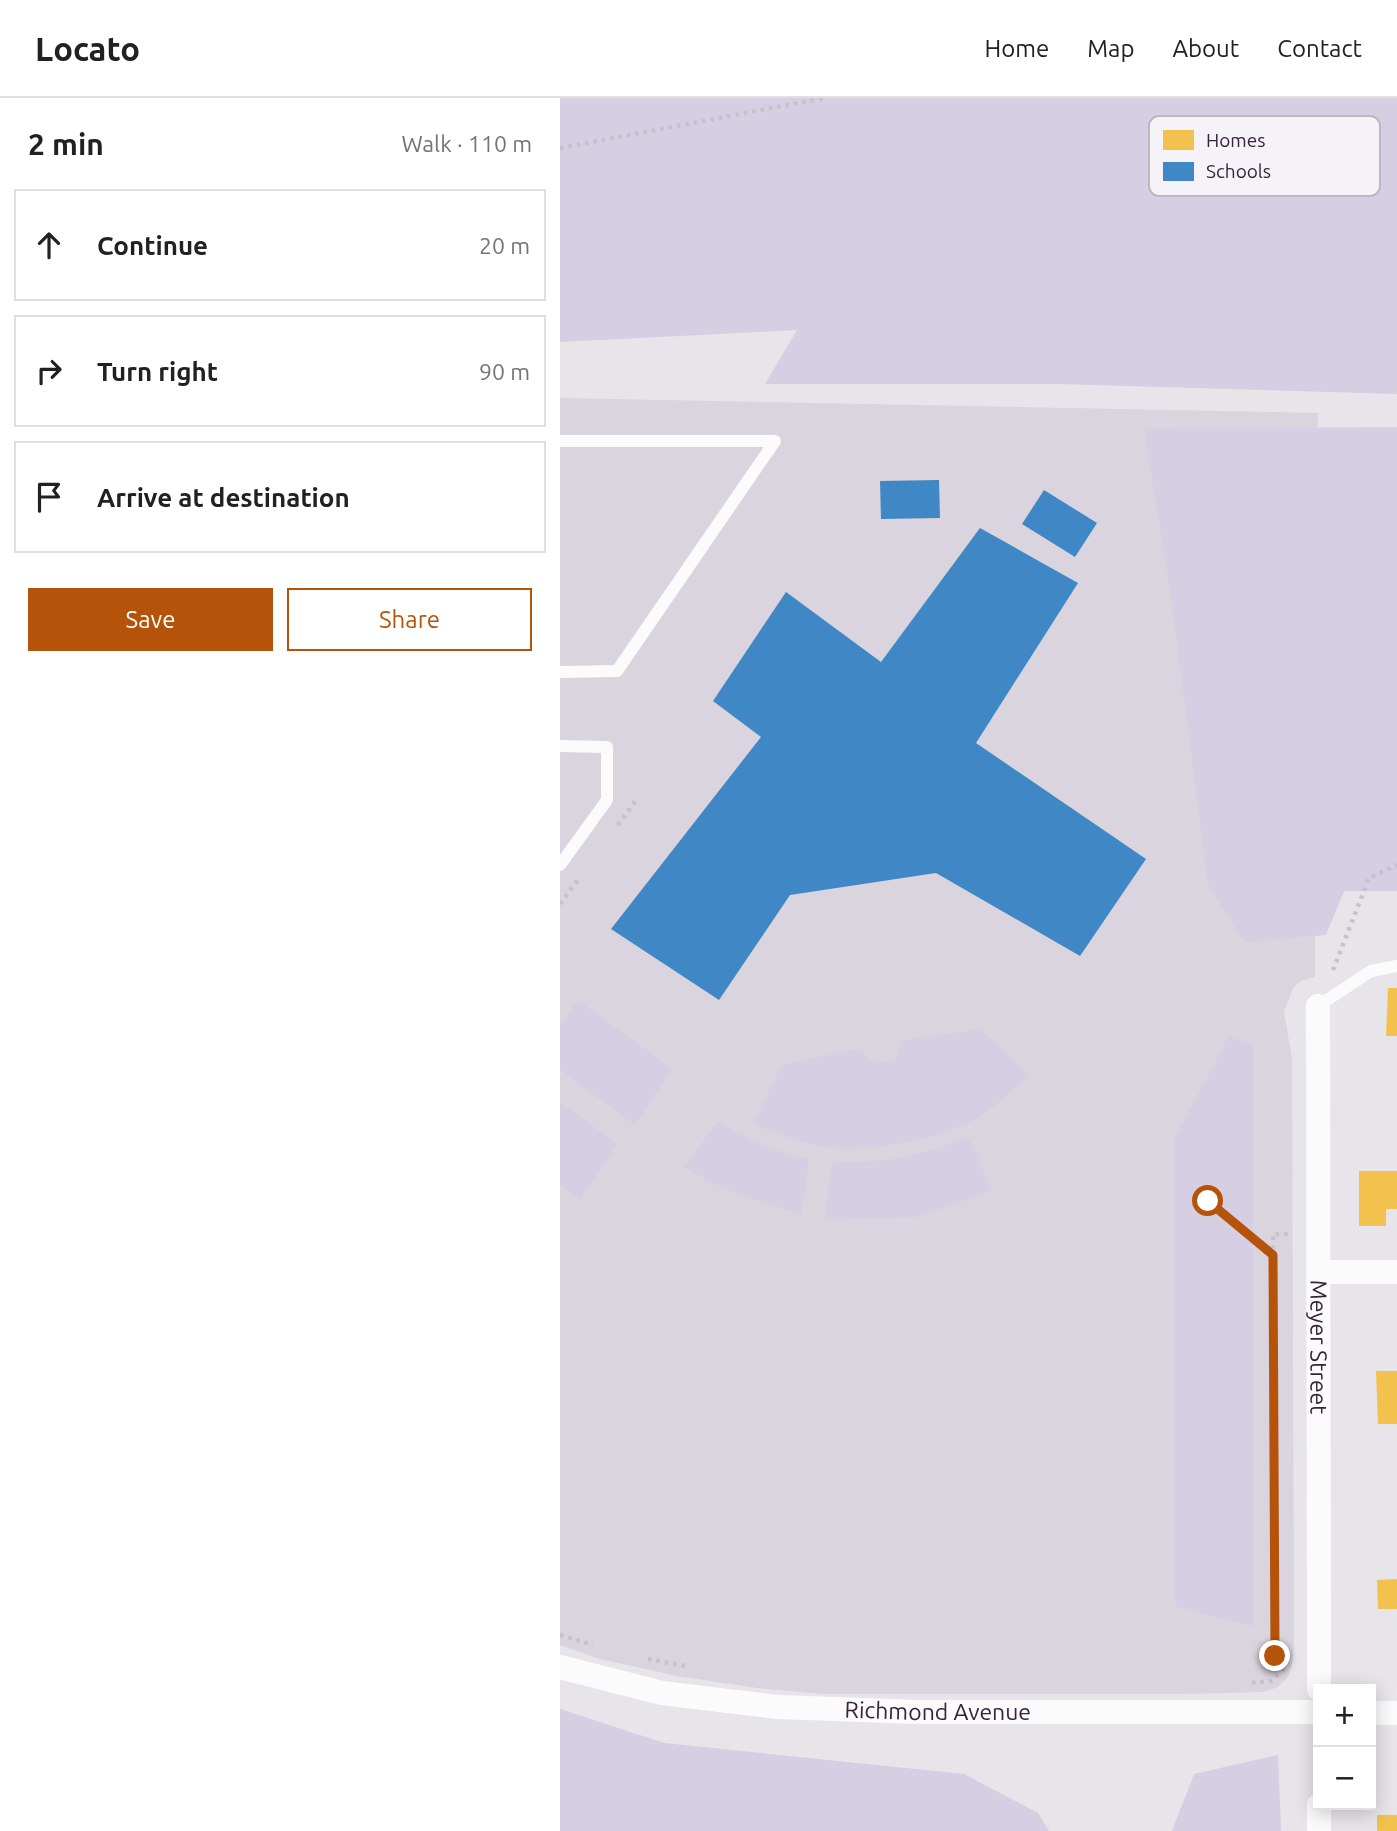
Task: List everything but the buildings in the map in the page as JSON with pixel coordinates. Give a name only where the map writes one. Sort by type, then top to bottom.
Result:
[{"type":"street","name":"Meyer Street","points":[[1318,1006],[1319,1684]]},
{"type":"street","points":[[1318,1272],[1397,1272]]},
{"type":"street","name":"Richmond Avenue","points":[[560,1667],[662,1693],[777,1707],[918,1712],[1313,1712]]},
{"type":"street","points":[[1376,1713],[1397,1713]]},
{"type":"street","points":[[1319,1810],[1319,1831]]},
{"type":"lane","points":[[560,441],[775,441],[617,671],[560,673]]},
{"type":"lane","points":[[560,746],[607,747],[607,800],[560,865]]},
{"type":"lane","points":[[1318,1006],[1371,971],[1397,966]]},
{"type":"path","points":[[560,148],[825,98]]},
{"type":"path","points":[[1318,1006],[1370,878],[1397,865]]},
{"type":"path","points":[[1208,1201],[1273,1255]]},
{"type":"path","points":[[1250,1683],[1271,1681],[1283,1670],[1275,1656],[1273,1234]]},
{"type":"path","points":[[560,1635],[596,1646]]},
{"type":"path","points":[[645,1658],[693,1668]]},
{"type":"shaded area","points":[[560,98],[1397,98],[1397,394],[1059,384],[765,384],[797,330],[560,342]]},
{"type":"shaded area","points":[[560,398],[1318,413],[1315,977],[1301,981],[1293,988],[1284,1012],[1292,1059],[1294,1646],[1288,1677],[1278,1687],[1263,1692],[1184,1694],[824,1694],[757,1688],[677,1676],[596,1658],[560,1645]]},
{"type":"shaded area","points":[[1397,427],[1397,891],[1344,891],[1326,935],[1244,942],[1208,884],[1170,589],[1144,429]]},
{"type":"shaded area","points":[[578,1000],[672,1069],[635,1125],[560,1070],[560,1026]]},
{"type":"shaded area","points":[[981,1029],[1028,1075],[984,1114],[952,1130],[891,1145],[851,1149],[803,1142],[753,1124],[782,1065],[861,1048],[875,1061],[895,1060],[900,1041]]},
{"type":"shaded area","points":[[1229,1036],[1253,1046],[1253,1626],[1175,1606],[1175,1138]]},
{"type":"shaded area","points":[[560,1102],[617,1144],[580,1200],[560,1185]]},
{"type":"shaded area","points":[[718,1121],[762,1144],[809,1159],[801,1214],[726,1189],[684,1167]]},
{"type":"shaded area","points":[[968,1137],[992,1190],[918,1217],[825,1219],[832,1161],[868,1162],[902,1158]]},
{"type":"shaded area","points":[[560,1709],[664,1743],[964,1774],[1038,1813],[1049,1831],[560,1831]]},
{"type":"shaded area","points":[[1278,1755],[1281,1831],[1172,1831],[1194,1774]]},
{"type":"route","points":[[1208,1201],[1273,1255],[1275,1656]]}]
